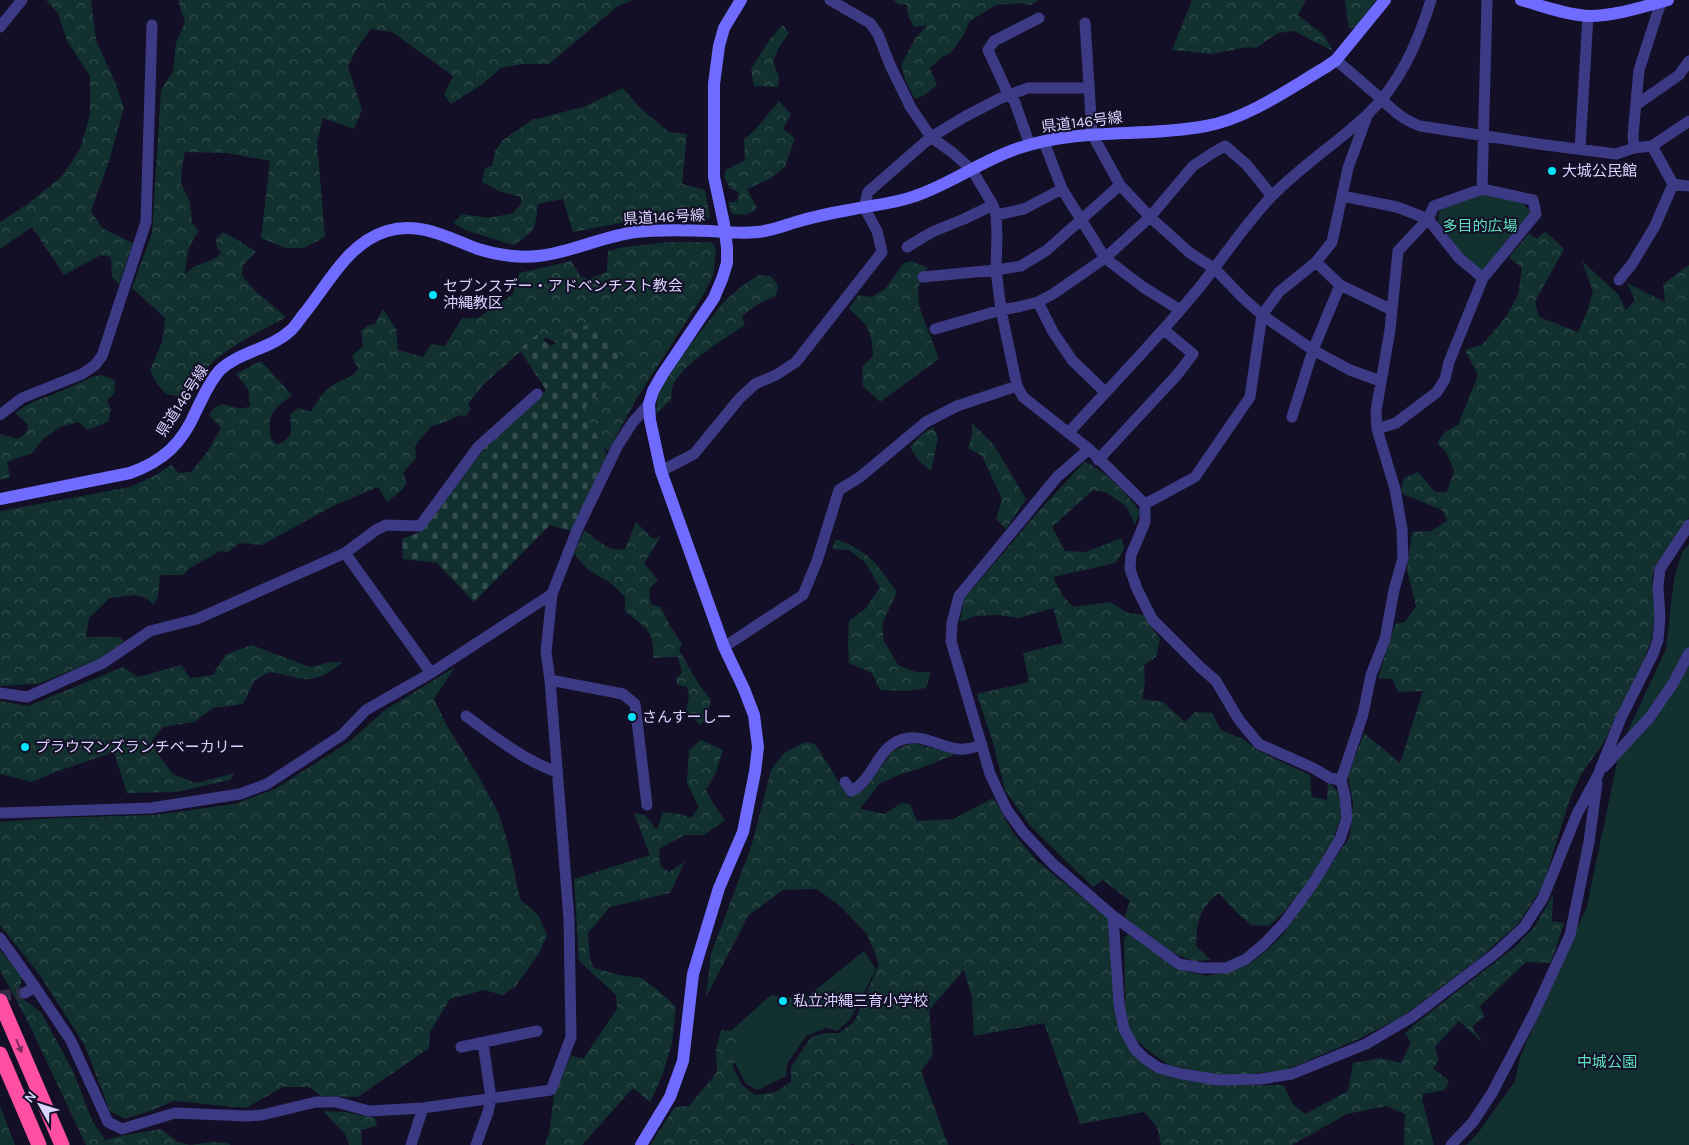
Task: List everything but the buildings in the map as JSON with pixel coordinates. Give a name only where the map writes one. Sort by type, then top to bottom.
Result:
[{"type":"highway","points":[[0,1001],[62,1145]]},
{"type":"highway","points":[[0,1054],[39,1145]]},
{"type":"main road","points":[[641,1145],[661,1113],[677,1079],[682,1061],[693,974],[719,888],[744,832],[758,746],[754,715],[724,647],[661,471],[650,420],[649,404],[662,374],[714,298],[727,263],[725,232],[714,178],[714,84],[719,46],[724,28],[741,0]]},
{"type":"main road","name":"県道146号線","points":[[0,499],[130,473],[149,466],[163,456],[186,431],[210,382],[220,370],[232,361],[277,340],[291,330],[345,258],[372,237],[388,231],[402,228],[422,229],[493,253],[518,257],[540,256],[598,240],[637,232],[684,230],[756,232],[799,221],[884,204],[914,196],[1010,152],[1062,137],[1208,126],[1228,120],[1258,106],[1336,60],[1385,0]]},
{"type":"main road","points":[[1521,0],[1572,14],[1588,16],[1612,14],[1665,1]]},
{"type":"street","points":[[0,27],[22,0]]},
{"type":"street","points":[[830,0],[870,23],[878,34],[908,102],[931,137],[972,170],[995,210],[997,236],[996,270],[1001,310],[1017,386],[1023,397],[1089,449],[1098,460],[1145,504],[1145,522],[1131,555],[1130,569],[1137,589],[1152,619],[1216,681],[1238,720],[1259,744],[1297,760],[1330,778],[1341,780]]},
{"type":"street","points":[[1069,432],[1164,330],[1272,196],[1368,114],[1382,99],[1407,64],[1422,29],[1431,0]]},
{"type":"street","points":[[1482,189],[1487,0]]},
{"type":"street","points":[[1634,148],[1633,135],[1639,70],[1665,1]]},
{"type":"street","points":[[1580,148],[1588,16]]},
{"type":"street","points":[[1030,145],[1014,100],[1009,96],[988,50],[994,41],[1039,18]]},
{"type":"street","points":[[1085,23],[1092,134],[1120,185],[1150,217],[1190,252],[1215,269],[1242,298],[1262,315],[1313,350],[1350,370],[1380,381]]},
{"type":"street","points":[[0,415],[22,398],[82,374],[95,365],[102,356],[146,222],[152,26]]},
{"type":"street","points":[[1336,60],[1389,107],[1408,121],[1420,126],[1616,154],[1634,148],[1652,146],[1689,121]]},
{"type":"street","points":[[1636,105],[1678,76],[1689,61]]},
{"type":"street","points":[[661,471],[694,454],[739,399],[755,384],[776,375],[796,362],[882,252],[877,231],[864,207],[868,192],[931,137],[966,116],[1028,88],[1088,88]]},
{"type":"street","points":[[1145,504],[1195,477],[1250,397],[1262,315],[1279,292],[1316,262],[1332,242],[1348,168],[1368,114]]},
{"type":"street","points":[[1044,142],[1062,189],[1105,258],[1143,287],[1180,310]]},
{"type":"street","points":[[935,329],[1001,310],[1018,308],[1038,302],[1053,294],[1105,258],[1150,217],[1193,166],[1225,146],[1246,164],[1272,196]]},
{"type":"street","points":[[1652,146],[1673,184]]},
{"type":"street","points":[[1673,184],[1689,186]]},
{"type":"street","points":[[1619,280],[1632,264],[1655,226],[1673,184]]},
{"type":"street","points":[[923,277],[1021,266],[1047,250],[1120,185]]},
{"type":"street","points":[[907,247],[932,232],[995,210],[1024,209],[1062,189]]},
{"type":"street","points":[[1089,449],[1057,477],[959,596],[952,623],[951,641],[990,774],[1007,810],[1023,832],[1054,864],[1112,916],[1179,964],[1202,968],[1226,968],[1246,959],[1284,923],[1314,882],[1340,839],[1347,818],[1341,780],[1364,714],[1371,675],[1386,639],[1394,590],[1403,558],[1402,529],[1395,489],[1377,429],[1376,411],[1392,310],[1398,251],[1428,219],[1434,206],[1482,189],[1533,200],[1536,214],[1483,278],[1449,362],[1445,379],[1437,392],[1396,423],[1377,429]]},
{"type":"street","points":[[1342,196],[1397,208],[1428,219],[1459,258],[1483,278]]},
{"type":"street","points":[[1316,262],[1340,285],[1392,310]]},
{"type":"street","points":[[1292,416],[1313,350],[1340,285]]},
{"type":"street","points":[[1038,302],[1053,332],[1072,360],[1105,392]]},
{"type":"street","points":[[1098,460],[1177,375],[1193,354],[1164,330]]},
{"type":"street","points":[[724,647],[803,595],[817,561],[839,490],[860,477],[926,422],[957,406],[1017,386]]},
{"type":"street","points":[[0,693],[27,697],[104,663],[150,630],[197,619],[345,553],[376,530],[386,525],[420,526],[478,447],[537,394]]},
{"type":"street","points":[[0,938],[30,990],[70,1039],[108,1122],[122,1129],[175,1113],[262,1115],[316,1102],[336,1102],[369,1111],[423,1108],[551,1090],[571,1037],[568,919],[550,680],[546,652],[552,594],[577,530],[618,445],[633,422],[649,404]]},
{"type":"street","points":[[1112,916],[1119,1004],[1124,1029],[1135,1049],[1144,1058],[1160,1068],[1219,1080],[1261,1080],[1292,1074],[1366,1044],[1412,1017],[1490,958],[1524,927],[1543,898],[1577,814],[1598,775],[1621,718],[1653,654],[1658,640],[1660,617],[1658,588],[1660,570],[1689,525]]},
{"type":"street","points":[[345,553],[431,673]]},
{"type":"street","points":[[1,812],[151,808],[240,794],[280,777],[342,735],[366,710],[431,673],[552,594]]},
{"type":"street","points":[[1451,1145],[1473,1122],[1492,1092],[1534,1013],[1570,935],[1589,842],[1598,775],[1650,717],[1674,682],[1689,653]]},
{"type":"street","points":[[550,680],[623,694],[635,704],[647,805]]},
{"type":"street","points":[[466,716],[519,754],[539,766],[557,772]]},
{"type":"street","points":[[845,782],[851,791],[860,787],[885,751],[898,741],[918,737],[960,749],[982,746]]},
{"type":"street","points":[[460,1047],[537,1031]]},
{"type":"street","points":[[476,1145],[491,1098],[483,1043]]},
{"type":"street","points":[[411,1145],[423,1108]]},
{"type":"green space","points":[[46,0],[91,0],[96,40],[115,82],[124,108],[109,161],[91,211],[102,228],[133,243],[119,284],[112,277],[111,257],[101,255],[64,275],[32,227],[0,249],[0,222],[29,203],[62,176],[80,149],[90,115],[90,76],[67,41],[58,13]]},
{"type":"green space","points":[[178,0],[633,0],[618,6],[549,64],[522,64],[501,68],[481,85],[451,104],[444,95],[453,76],[392,32],[371,29],[358,47],[348,66],[362,110],[354,129],[323,118],[317,142],[325,237],[304,248],[285,248],[261,238],[270,161],[226,153],[185,152],[181,183],[190,202],[192,223],[199,231],[192,241],[188,252],[185,275],[193,267],[216,258],[221,253],[217,248],[216,239],[223,232],[256,252],[243,265],[242,275],[256,292],[286,317],[220,356],[198,379],[187,398],[166,394],[157,384],[150,370],[162,342],[165,318],[132,288],[152,233],[161,90],[173,71],[176,43],[185,22]]},
{"type":"green space","points":[[893,0],[1039,0],[1030,5],[1020,3],[996,5],[970,21],[963,36],[951,53],[942,57],[930,68],[937,85],[925,95],[915,99],[906,82],[901,65],[915,39],[927,25],[914,27],[908,16],[906,4],[900,5]]},
{"type":"green space","points":[[1192,0],[1306,0],[1298,15],[1324,35],[1333,51],[1294,31],[1278,33],[1256,48],[1248,47],[1213,54],[1172,50]]},
{"type":"green space","points":[[1345,0],[1376,0],[1357,26],[1349,29]]},
{"type":"green space","points":[[783,25],[789,33],[779,47],[773,61],[779,78],[778,87],[754,86],[751,69],[770,39]]},
{"type":"green space","points":[[623,88],[640,108],[669,132],[687,134],[682,184],[705,190],[710,218],[636,220],[573,232],[563,199],[538,204],[533,229],[513,245],[465,230],[453,223],[462,214],[489,218],[513,213],[521,204],[521,197],[499,191],[482,182],[485,168],[492,166],[495,151],[503,140],[532,120],[583,107]]},
{"type":"green space","points":[[779,101],[791,114],[783,129],[795,138],[785,167],[771,178],[747,189],[757,209],[746,215],[732,214],[728,202],[737,202],[739,192],[731,189],[724,178],[726,170],[745,160],[744,139],[754,131]]},
{"type":"green space","name":"多目的広場","points":[[1479,194],[1523,203],[1532,213],[1482,272],[1462,253],[1438,222],[1439,211],[1452,203]]},
{"type":"green space","points":[[1545,231],[1564,249],[1535,302],[1539,317],[1578,332],[1586,315],[1593,292],[1582,261],[1618,294],[1626,310],[1635,300],[1627,283],[1665,302],[1663,284],[1689,265],[1689,517],[1654,568],[1652,580],[1655,611],[1652,638],[1644,659],[1603,744],[1582,773],[1571,796],[1542,888],[1517,925],[1477,960],[1403,1016],[1361,1038],[1286,1070],[1242,1075],[1208,1074],[1169,1065],[1150,1052],[1131,1035],[1125,1007],[1124,939],[1128,934],[1180,970],[1206,976],[1230,971],[1254,961],[1281,937],[1350,836],[1353,803],[1348,776],[1364,733],[1400,763],[1423,691],[1398,692],[1392,679],[1378,678],[1395,624],[1405,622],[1416,606],[1407,570],[1412,532],[1431,531],[1447,521],[1442,510],[1400,493],[1404,478],[1418,472],[1435,492],[1447,492],[1454,471],[1446,452],[1437,443],[1445,432],[1458,425],[1478,375],[1465,350],[1483,344],[1505,318],[1518,295],[1522,268],[1509,257],[1529,233],[1537,239]]},
{"type":"green space","points":[[669,242],[712,242],[716,249],[713,276],[702,297],[637,398],[608,451],[578,425],[584,398],[595,397],[617,351],[607,337],[588,328],[558,344],[547,338],[533,340],[482,386],[468,404],[471,409],[465,417],[460,415],[432,426],[415,445],[416,458],[403,473],[407,483],[402,490],[387,502],[378,487],[335,505],[262,545],[240,543],[228,552],[220,551],[190,568],[183,575],[160,575],[158,596],[154,605],[146,598],[134,595],[110,598],[89,618],[86,637],[119,637],[124,641],[102,658],[38,684],[0,686],[0,511],[130,487],[154,476],[171,465],[179,473],[191,472],[208,451],[221,428],[209,415],[218,405],[223,404],[238,408],[250,406],[248,389],[236,374],[261,361],[292,395],[276,409],[270,424],[271,439],[277,444],[287,439],[291,433],[290,414],[299,408],[311,412],[327,389],[356,372],[358,369],[352,356],[363,346],[361,331],[367,326],[375,324],[383,309],[396,329],[398,350],[423,357],[431,344],[445,346],[462,318],[478,318],[513,294],[519,273],[571,261],[581,277],[588,279],[607,272],[608,251],[624,247]]},
{"type":"green space","points":[[911,261],[928,268],[918,287],[919,306],[939,359],[880,402],[863,386],[862,367],[873,356],[870,334],[865,324],[849,309],[858,295],[871,297],[885,289],[904,263]]},
{"type":"green space","points":[[758,275],[771,276],[778,286],[776,296],[760,303],[742,316],[745,325],[704,353],[683,371],[672,388],[671,400],[656,414],[658,393],[667,374],[723,303]]},
{"type":"green space","points":[[595,320],[624,360],[584,410],[607,455],[571,531],[550,525],[474,602],[437,563],[403,559],[402,539],[422,531],[487,445],[546,390],[519,349],[538,334],[551,346]]},
{"type":"green space","points":[[101,375],[115,380],[114,394],[107,400],[111,409],[108,422],[88,430],[78,422],[60,427],[43,439],[32,453],[7,462],[10,477],[0,480],[0,434],[18,439],[26,433],[28,425],[15,413],[32,402]]},
{"type":"green space","points":[[972,423],[994,445],[1026,499],[1006,529],[996,519],[1002,499],[982,456],[968,448],[972,436]]},
{"type":"green space","points":[[933,427],[938,438],[931,471],[919,461],[910,447],[922,434]]},
{"type":"green space","points":[[1085,461],[1116,484],[1140,512],[1135,524],[1126,506],[1107,493],[1093,490],[1052,527],[1065,551],[1086,552],[1122,538],[1124,549],[1116,563],[1053,577],[1062,595],[1073,607],[1110,602],[1128,613],[1144,615],[1160,639],[1156,657],[1144,665],[1145,682],[1142,699],[1163,702],[1185,722],[1195,712],[1212,713],[1221,730],[1241,738],[1261,752],[1310,775],[1312,797],[1327,800],[1328,781],[1340,794],[1342,814],[1333,840],[1309,880],[1285,911],[1269,926],[1251,925],[1219,893],[1207,904],[1198,923],[1196,946],[1211,960],[1194,961],[1169,952],[1124,918],[1130,901],[1103,880],[1093,887],[1031,827],[1005,790],[993,743],[977,694],[1029,682],[1023,653],[1063,643],[1053,608],[1019,618],[998,615],[975,616],[960,622],[964,599],[1037,513]]},
{"type":"green space","points":[[636,522],[653,539],[661,536],[644,563],[658,580],[649,589],[651,604],[661,607],[682,644],[679,650],[698,683],[711,700],[706,717],[701,725],[686,713],[689,696],[687,687],[678,685],[676,678],[682,673],[678,657],[653,658],[650,635],[643,626],[625,611],[625,597],[612,584],[587,569],[574,554],[584,530],[608,547],[619,550],[625,549]]},
{"type":"green space","points":[[836,539],[865,554],[883,573],[897,592],[882,624],[884,641],[898,665],[916,672],[931,672],[926,688],[907,691],[880,690],[872,673],[849,663],[849,621],[865,609],[880,588],[865,562],[849,550],[832,549]]},
{"type":"green space","name":"中城公園","points":[[1689,544],[1689,1145],[1466,1145],[1478,1133],[1515,1081],[1520,1057],[1587,906],[1620,748],[1666,649],[1674,579],[1682,552]]},
{"type":"green space","points":[[251,645],[310,667],[331,662],[343,662],[316,678],[301,679],[270,672],[255,680],[243,704],[213,708],[194,722],[163,727],[152,740],[158,754],[173,774],[196,783],[235,773],[230,780],[177,792],[127,793],[114,752],[32,782],[0,774],[0,701],[28,706],[123,667],[138,677],[181,665],[190,678],[213,675],[225,655]]},
{"type":"green space","points":[[455,667],[434,699],[447,726],[479,777],[499,814],[509,847],[520,899],[538,915],[547,935],[539,953],[516,986],[503,995],[484,990],[450,999],[430,1032],[429,1048],[358,1097],[321,1096],[309,1087],[283,1087],[246,1108],[174,1101],[125,1119],[110,1111],[84,1044],[41,977],[0,925],[0,822],[53,818],[154,815],[234,804],[275,789],[350,741],[385,710]]},
{"type":"green space","points":[[701,740],[723,750],[716,772],[706,790],[725,820],[704,835],[685,835],[659,849],[660,866],[669,872],[685,861],[670,893],[610,907],[588,933],[590,959],[594,968],[619,975],[641,978],[658,990],[676,1007],[672,1043],[663,1074],[650,1102],[633,1088],[582,1145],[545,1145],[549,1134],[554,1095],[571,1055],[583,1059],[617,1009],[616,995],[579,961],[574,879],[650,855],[634,813],[645,815],[657,830],[663,812],[680,814],[691,818],[699,807],[687,783],[689,750]]},
{"type":"green space","points":[[805,742],[815,744],[849,798],[860,791],[876,774],[892,751],[912,743],[956,754],[879,784],[860,809],[884,814],[902,803],[910,804],[917,821],[953,819],[993,798],[1014,834],[1037,861],[1108,918],[1118,1029],[1133,1053],[1154,1072],[1190,1081],[1238,1085],[1283,1085],[1293,1104],[1305,1114],[1348,1091],[1353,1063],[1380,1058],[1401,1063],[1411,1042],[1405,1033],[1515,947],[1535,926],[1553,895],[1552,921],[1564,923],[1551,963],[1526,962],[1480,1006],[1484,1017],[1472,1027],[1483,1043],[1459,1021],[1435,1047],[1439,1060],[1433,1068],[1449,1081],[1445,1090],[1423,1094],[1422,1100],[1434,1145],[1404,1145],[1405,1114],[1386,1106],[1347,1114],[1292,1145],[1161,1145],[1157,1127],[1144,1112],[1080,1124],[1044,1023],[974,1036],[972,998],[964,970],[929,1010],[933,1055],[921,1071],[948,1145],[855,1145],[852,1143],[850,1145],[650,1145],[675,1107],[689,1106],[717,1072],[716,1049],[721,1030],[736,1031],[738,1049],[733,1067],[742,1085],[755,1095],[775,1092],[791,1082],[791,1067],[811,1037],[826,1033],[839,1033],[854,1022],[879,964],[867,934],[841,907],[817,889],[783,890],[748,916],[706,997],[711,954],[752,844],[771,770],[784,753]]},
{"type":"green space","points":[[0,950],[22,977],[20,988],[24,1000],[41,1012],[73,1071],[92,1120],[105,1140],[161,1129],[178,1142],[190,1145],[86,1145],[28,1022],[0,970]]},
{"type":"green space","points":[[864,951],[876,969],[850,1020],[837,1031],[826,1028],[806,1036],[787,1064],[786,1076],[758,1090],[746,1084],[734,1061],[733,1029],[771,995],[804,999]]},
{"type":"green space","points":[[0,1106],[15,1145],[0,1145]]},
{"type":"green space","points":[[323,1111],[345,1112],[375,1118],[377,1126],[361,1130],[362,1145],[349,1145],[345,1134]]},
{"type":"green space","points":[[211,1142],[229,1143],[230,1145],[190,1145]]},
{"type":"tunnel","points":[[0,996],[25,993]]},
{"type":"place","name":"大城公民館","points":[[1552,171]]},
{"type":"place","name":"セブンスデー・アドベンチスト教会 沖縄教区","points":[[433,295]]},
{"type":"place","name":"さんすーしー","points":[[632,717]]},
{"type":"place","name":"プラウマンズランチベーカリー","points":[[25,747]]},
{"type":"place","name":"私立沖縄三育小学校","points":[[783,1001]]}]
